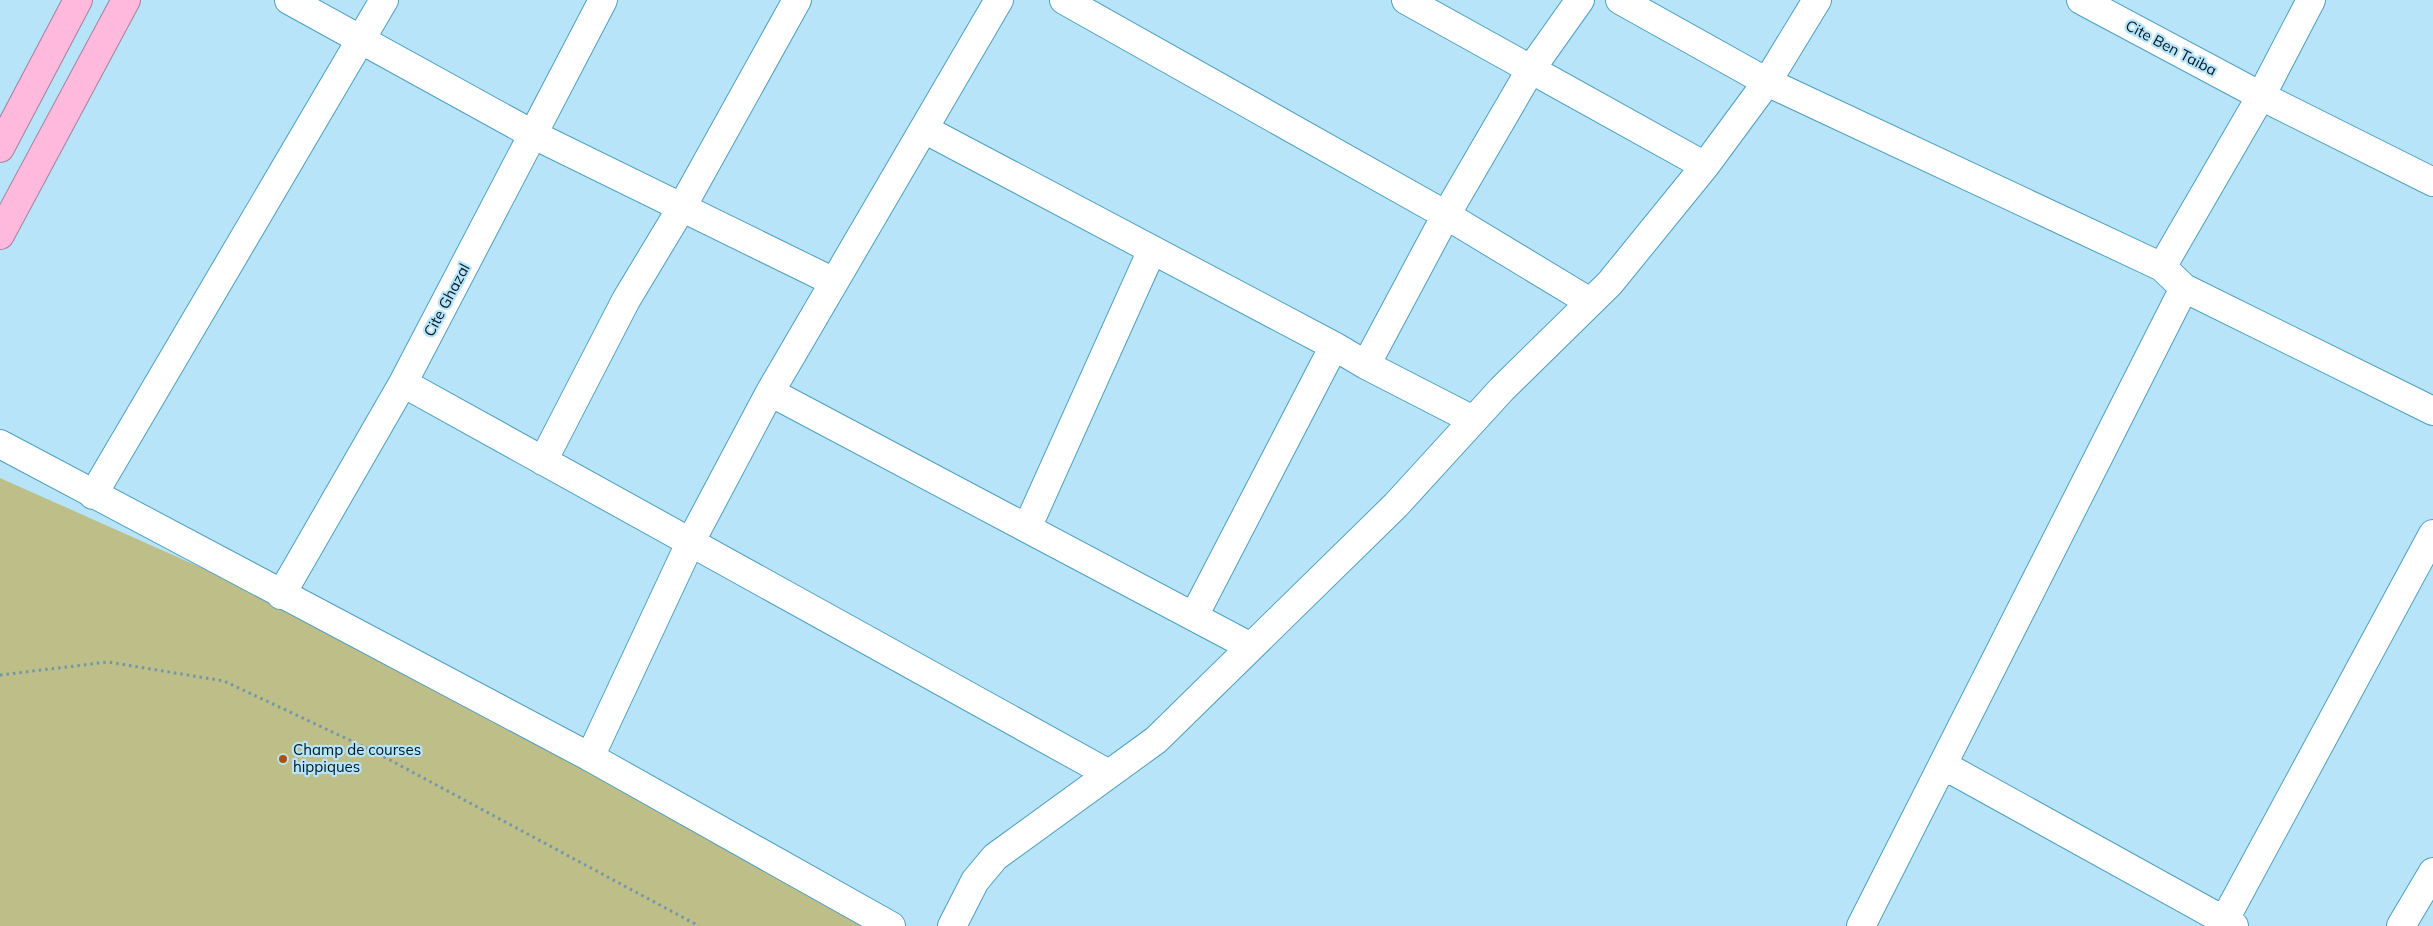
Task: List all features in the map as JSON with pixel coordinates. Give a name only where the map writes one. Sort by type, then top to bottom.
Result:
[{"type":"highway","points":[[0,148],[78,0]]},
{"type":"highway","points":[[0,235],[126,0]]},
{"type":"street","points":[[289,0],[534,135],[834,282]]},
{"type":"street","points":[[93,495],[384,0]]},
{"type":"street","name":"Cite Ghazal","points":[[281,595],[403,383],[603,0]]},
{"type":"street","points":[[543,461],[626,300],[682,207],[797,0]]},
{"type":"street","points":[[590,756],[691,541],[770,392],[998,0]]},
{"type":"street","points":[[1064,0],[1446,215],[1590,302]]},
{"type":"street","points":[[1406,0],[1705,166]]},
{"type":"street","points":[[1366,365],[1446,215],[1531,69],[1580,0]]},
{"type":"street","points":[[1620,0],[1767,82],[2162,267],[2184,288],[2433,411]]},
{"type":"street","points":[[952,926],[975,881],[995,857],[1156,740],[1396,505],[1473,420],[1610,283],[1705,166],[1767,82],[1817,0]]},
{"type":"street","name":"Cite Ben Taiba","points":[[2081,0],[2261,96],[2433,182]]},
{"type":"street","points":[[2162,267],[2261,96],[2311,0]]},
{"type":"street","points":[[924,129],[1334,346],[1366,365],[1473,420]]},
{"type":"street","points":[[1027,528],[1152,250]]},
{"type":"street","points":[[1861,926],[2184,288]]},
{"type":"street","points":[[1194,616],[1334,346]]},
{"type":"street","points":[[403,383],[691,541],[1108,774]]},
{"type":"street","points":[[770,392],[1251,646]]},
{"type":"street","points":[[0,444],[281,595],[590,756],[891,926]]},
{"type":"street","points":[[1943,765],[2229,923],[2433,534]]},
{"type":"street","points":[[2401,926],[2433,872]]},
{"type":"path","points":[[0,675],[108,662],[224,681],[375,752],[699,926]]},
{"type":"green space","name":"Champ de courses hippiques","points":[[0,478],[258,593],[873,926],[0,926]]},
{"type":"place","name":"Champ de courses hippiques","points":[[283,759]]}]
